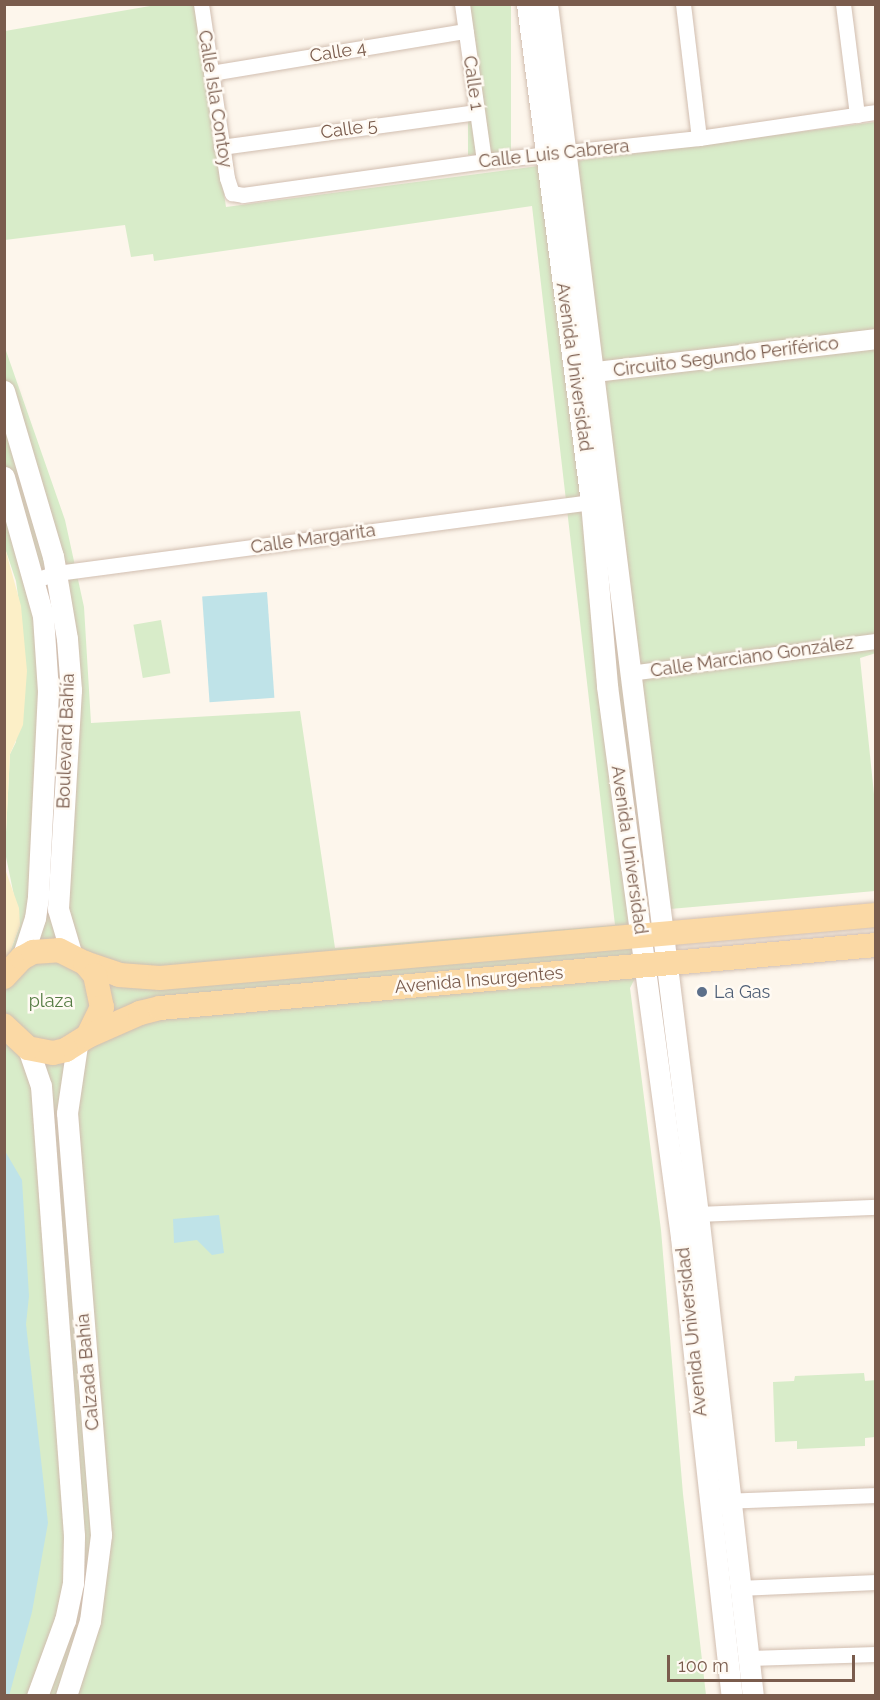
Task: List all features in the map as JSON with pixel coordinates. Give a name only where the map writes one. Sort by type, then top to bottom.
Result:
[{"type":"main road","name":"Avenida Universidad","points":[[527,4],[544,153],[585,373],[629,673],[652,935],[698,1214],[732,1695]]},
{"type":"main road","name":"Avenida Universidad","points":[[547,4],[568,153],[585,373],[591,502],[607,686],[652,935]]},
{"type":"main road","name":"Boulevard Bahía","points":[[4,391],[57,573],[71,690],[58,909],[78,958]]},
{"type":"main road","name":"Boulevard Bahía","points":[[4,477],[35,580],[43,616],[48,691],[38,897],[22,958]]},
{"type":"main road","name":"Avenida Insurgentes","points":[[22,958],[46,949],[78,958],[119,975],[160,978],[876,915]]},
{"type":"main road","name":"Avenida Insurgentes","points":[[28,1048],[53,1053],[140,1013],[160,1008],[876,945]]},
{"type":"main road","points":[[416,986],[418,955]]},
{"type":"main road","points":[[4,977],[22,958]]},
{"type":"main road","points":[[78,958],[101,991],[102,1007],[83,1040]]},
{"type":"main road","name":"Avenida Universidad","points":[[656,965],[681,1237],[720,1502],[738,1588],[753,1695]]},
{"type":"main road","points":[[4,1026],[28,1048]]},
{"type":"main road","name":"Calzada Bahía","points":[[66,1695],[90,1621],[101,1535],[66,1113],[83,1040]]},
{"type":"main road","name":"Calzada Bahía","points":[[28,1048],[41,1086],[74,1536],[73,1583],[65,1620],[37,1695]]},
{"type":"street","name":"Calle Isla Contoy","points":[[201,4],[221,147],[232,193]]},
{"type":"street","name":"Calle 1","points":[[462,4],[484,160]]},
{"type":"street","points":[[683,4],[699,138]]},
{"type":"street","points":[[843,4],[857,115]]},
{"type":"street","name":"Calle 4","points":[[211,73],[466,31]]},
{"type":"street","name":"Calle 5","points":[[221,147],[477,112]]},
{"type":"street","name":"Calle Luis Cabrera","points":[[232,193],[243,195],[484,160],[699,138],[876,112]]},
{"type":"street","name":"Circuito Segundo Periférico","points":[[585,373],[876,339]]},
{"type":"street","name":"Calle Margarita","points":[[35,580],[57,573],[591,502]]},
{"type":"street","name":"Calle Marciano González","points":[[629,673],[876,640]]},
{"type":"street","points":[[698,1214],[876,1207]]},
{"type":"street","points":[[720,1502],[876,1495]]},
{"type":"street","points":[[738,1588],[876,1582]]},
{"type":"street","points":[[749,1658],[876,1654]]},
{"type":"green space","name":"plaza","points":[[156,5],[196,5],[226,207],[875,122],[876,653],[860,658],[875,804],[875,891],[670,909],[630,988],[661,1230],[683,1494],[706,1695],[5,1695],[4,968],[20,925],[5,852],[10,754],[16,742],[23,632],[16,581],[5,548],[4,345],[65,520],[84,607],[91,723],[300,711],[335,948],[615,925],[532,206],[154,261],[153,254],[131,257],[125,225],[5,240],[5,31]]},
{"type":"green space","points":[[468,5],[511,5],[511,155],[468,155]]},
{"type":"green space","points":[[161,620],[170,673],[143,678],[133,625]]},
{"type":"green space","points":[[864,1373],[865,1381],[876,1380],[875,1437],[865,1438],[865,1446],[797,1449],[797,1441],[775,1442],[773,1382],[794,1381],[795,1376]]},
{"type":"sand","points":[[5,548],[21,606],[27,671],[23,725],[10,754],[5,852]]},
{"type":"sand","points":[[4,866],[19,908],[20,925],[4,968]]},
{"type":"water","points":[[267,592],[274,698],[210,702],[202,597]]},
{"type":"water","points":[[5,1151],[22,1180],[29,1296],[26,1324],[48,1523],[32,1612],[9,1696],[4,1695]]},
{"type":"water","points":[[219,1215],[224,1253],[212,1255],[197,1240],[174,1243],[173,1219]]},
{"type":"place","name":"La Gas","points":[[702,992]]}]
